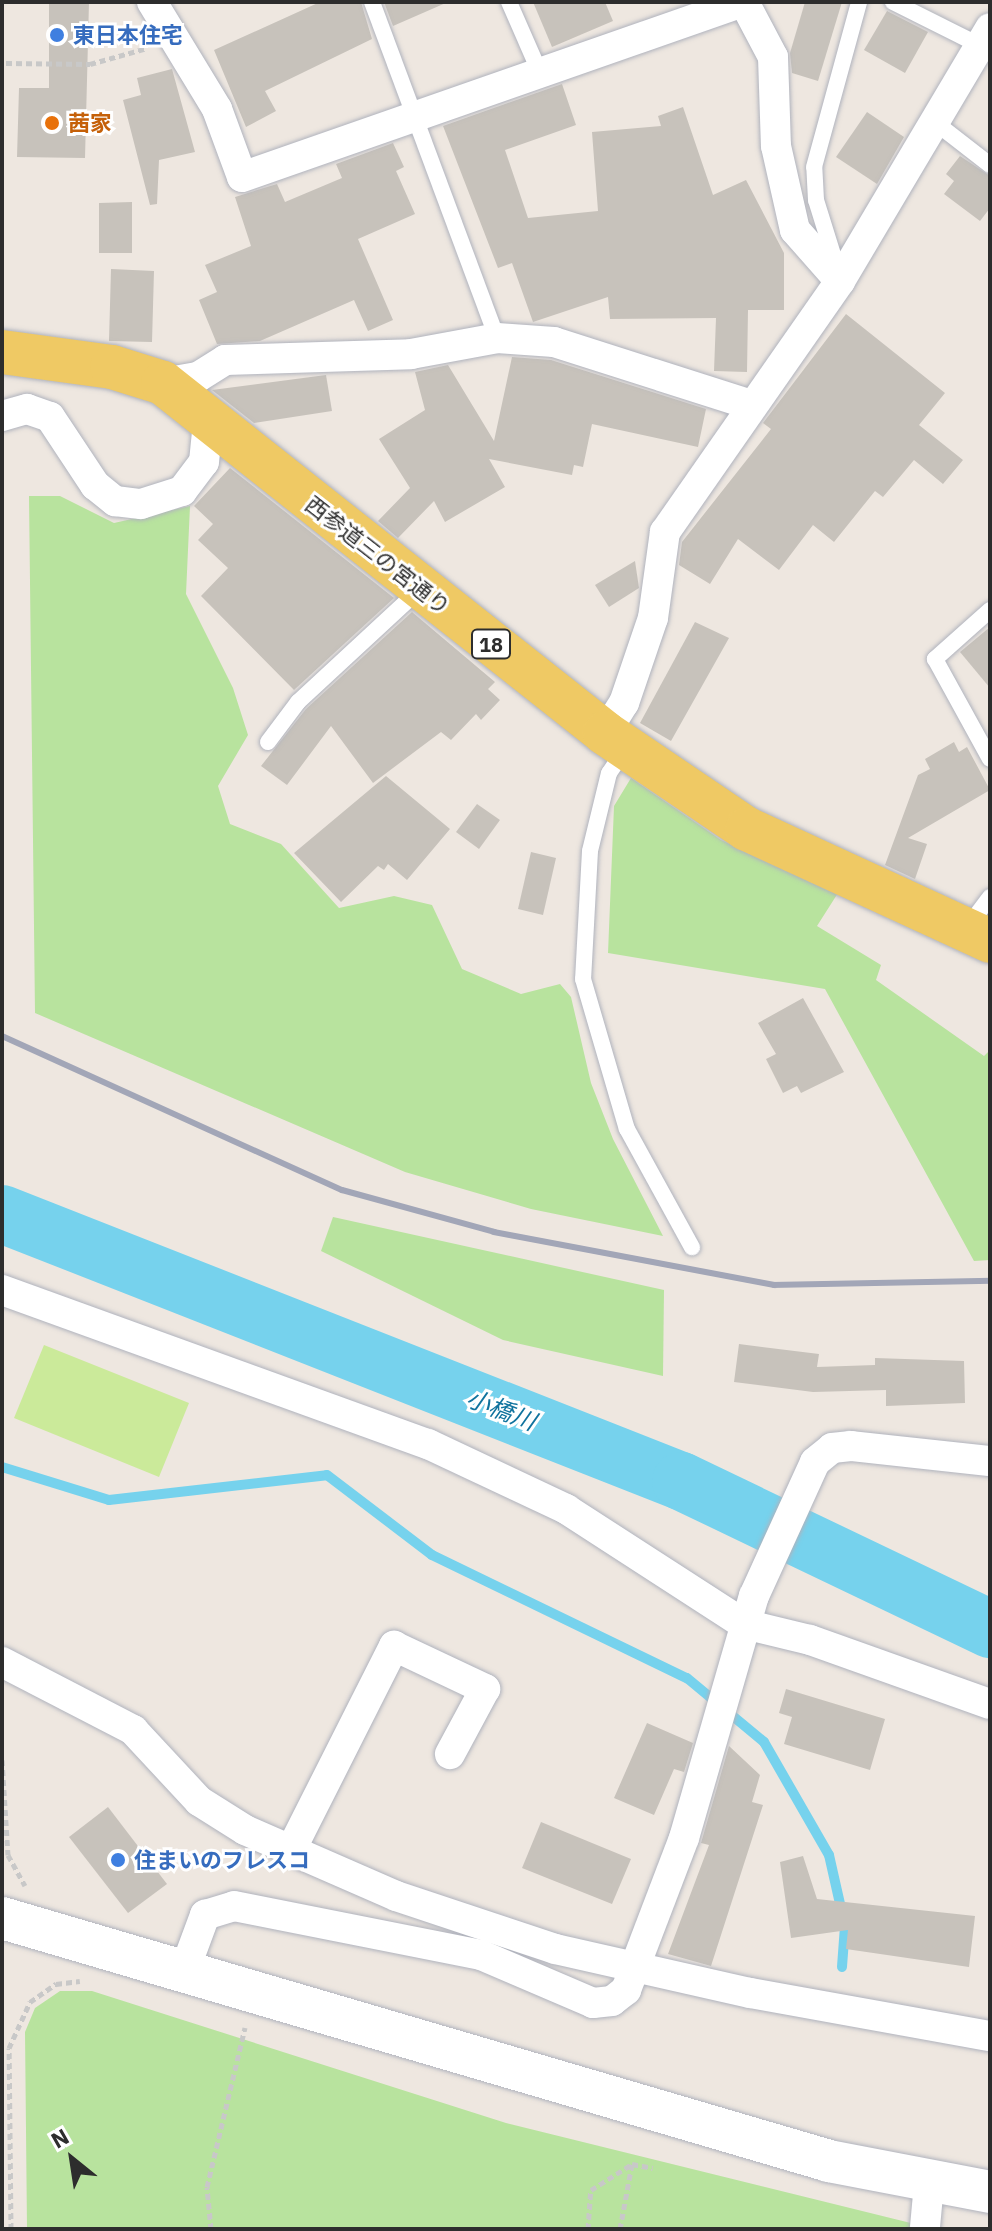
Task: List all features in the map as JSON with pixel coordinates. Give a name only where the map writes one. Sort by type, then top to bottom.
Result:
[{"type":"main road","name":"西参道三の宮通り","points":[[2,352],[112,367],[163,383],[208,422],[616,740],[747,829],[982,922]]},
{"type":"street","points":[[152,2],[217,109],[242,177],[743,2],[773,57],[776,146],[795,230],[840,281]]},
{"type":"street","points":[[616,740],[624,703],[653,618],[665,532],[748,404],[840,281],[936,123],[984,36]]},
{"type":"street","points":[[163,383],[198,377],[225,360],[411,354],[497,338],[554,342],[748,404]]},
{"type":"street","points":[[2,416],[27,409],[50,417],[95,485],[115,501],[141,504],[182,491],[204,462],[208,422]]},
{"type":"street","points":[[2,1290],[428,1444],[513,1482],[674,1573],[744,1624],[810,1640],[990,1704]]},
{"type":"street","points":[[185,1969],[205,1915],[234,1906],[481,1955],[593,2003],[612,2001],[626,1990],[684,1838],[744,1624],[802,1484],[832,1448],[990,1461]]},
{"type":"street","points":[[291,1850],[394,1646],[485,1689],[450,1754]]},
{"type":"street","points":[[2,1662],[133,1730],[199,1801],[291,1850],[396,1896],[555,1949],[750,1993],[990,2036]]},
{"type":"street","points":[[2,1918],[185,1969],[815,2157],[929,2184],[990,2192]]},
{"type":"street","points":[[925,2227],[929,2184]]},
{"type":"lane","points":[[372,2],[497,338]]},
{"type":"lane","points":[[509,2],[540,73]]},
{"type":"lane","points":[[840,281],[835,247],[816,200],[814,167],[859,2]]},
{"type":"lane","points":[[893,2],[984,36]]},
{"type":"lane","points":[[936,123],[990,165]]},
{"type":"lane","points":[[268,742],[298,702],[421,588]]},
{"type":"lane","points":[[990,610],[935,659],[990,759]]},
{"type":"lane","points":[[616,740],[590,851],[583,979],[627,1129],[692,1247]]},
{"type":"path","points":[[6,63],[90,64],[175,39]]},
{"type":"path","points":[[11,2229],[9,2048],[30,2002],[56,1984],[96,1984]]},
{"type":"path","points":[[230,2023],[260,2032]]},
{"type":"path","points":[[211,2229],[207,2187],[245,2027]]},
{"type":"path","points":[[620,2229],[632,2164]]},
{"type":"path","points":[[588,2229],[591,2190],[632,2164],[653,2168]]},
{"type":"path","points":[[431,2229],[442,2229]]},
{"type":"green space","points":[[29,496],[60,496],[114,523],[190,506],[186,594],[233,688],[248,735],[218,786],[230,824],[281,844],[339,908],[394,896],[432,905],[462,969],[521,994],[560,984],[571,997],[591,1083],[613,1139],[663,1236],[531,1209],[405,1172],[35,1013]]},
{"type":"green space","points":[[631,778],[721,840],[838,893],[817,926],[881,965],[876,980],[984,1056],[990,1050],[990,1260],[974,1261],[825,989],[608,953],[614,806]]},
{"type":"green space","points":[[333,1217],[664,1290],[663,1376],[503,1340],[321,1251]]},
{"type":"green space","points":[[44,1345],[189,1403],[159,1477],[14,1418]]},
{"type":"green space","points":[[60,1991],[92,1991],[506,2123],[935,2229],[27,2229],[25,2032],[35,2008]]},
{"type":"building","points":[[49,2],[89,2],[85,158],[17,157],[19,88],[49,88]]},
{"type":"building","points":[[320,2],[361,2],[372,39],[265,91],[276,111],[246,127],[214,50]]},
{"type":"building","points":[[384,2],[448,2],[393,26]]},
{"type":"building","points":[[533,2],[605,2],[613,21],[552,47]]},
{"type":"building","points":[[805,2],[842,2],[818,81],[792,73],[790,53]]},
{"type":"building","points":[[887,11],[928,32],[905,73],[864,50]]},
{"type":"building","points":[[172,69],[195,152],[159,160],[157,204],[150,205],[123,100],[141,95],[137,78]]},
{"type":"building","points":[[562,84],[576,125],[505,150],[528,218],[598,211],[592,132],[661,126],[658,116],[683,107],[713,195],[746,180],[784,253],[784,310],[748,310],[747,372],[714,371],[716,318],[610,319],[608,297],[533,322],[512,263],[498,268],[443,126]]},
{"type":"building","points":[[867,112],[904,137],[877,184],[836,157]]},
{"type":"building","points":[[393,143],[404,167],[396,171],[415,214],[358,239],[393,320],[368,331],[354,300],[260,341],[217,344],[199,300],[217,292],[205,265],[251,246],[235,197],[277,184],[285,202],[342,178],[336,164]]},
{"type":"building","points":[[960,156],[990,176],[990,208],[980,221],[944,194],[954,181],[946,174]]},
{"type":"building","points":[[132,202],[132,253],[99,253],[99,203]]},
{"type":"building","points":[[111,269],[154,271],[152,342],[109,341]]},
{"type":"building","points":[[846,314],[945,393],[919,425],[963,460],[943,484],[914,460],[883,497],[875,491],[834,542],[813,525],[779,570],[738,539],[710,584],[679,565],[682,542],[771,429],[763,423]]},
{"type":"building","points":[[512,357],[551,360],[706,409],[698,447],[592,424],[583,467],[574,465],[572,475],[489,459],[505,487],[445,522],[434,501],[398,538],[378,521],[410,488],[379,439],[425,410],[415,372],[448,365],[494,441]]},
{"type":"building","points":[[326,375],[332,411],[254,423],[212,390]]},
{"type":"building","points":[[230,468],[394,598],[294,690],[201,596],[228,568],[198,540],[213,524],[194,506]]},
{"type":"building","points":[[635,561],[639,588],[609,607],[595,585]]},
{"type":"building","points":[[412,612],[495,682],[488,689],[500,700],[481,720],[476,714],[451,740],[441,732],[373,783],[331,726],[287,785],[261,766],[306,709]]},
{"type":"building","points":[[695,622],[729,638],[671,741],[640,723]]},
{"type":"building","points":[[990,627],[990,688],[960,652]]},
{"type":"building","points":[[954,742],[959,752],[967,747],[990,790],[908,838],[927,844],[915,879],[885,865],[918,775],[930,769],[925,759]]},
{"type":"building","points":[[386,776],[450,829],[407,880],[388,864],[384,870],[378,866],[341,902],[294,853]]},
{"type":"building","points":[[477,804],[500,820],[479,849],[456,832]]},
{"type":"building","points":[[531,852],[556,858],[543,915],[518,909]]},
{"type":"building","points":[[803,998],[844,1072],[801,1093],[797,1086],[783,1093],[766,1059],[776,1054],[758,1023]]},
{"type":"building","points":[[739,1344],[819,1354],[817,1367],[875,1365],[875,1358],[964,1361],[965,1403],[886,1406],[886,1390],[813,1392],[734,1382]]},
{"type":"building","points":[[786,1689],[885,1719],[870,1770],[784,1744],[792,1717],[779,1713]]},
{"type":"building","points":[[647,1723],[693,1743],[684,1772],[674,1769],[654,1815],[614,1798]]},
{"type":"building","points":[[729,1746],[760,1775],[752,1802],[763,1805],[711,1966],[668,1954],[709,1845],[701,1843]]},
{"type":"building","name":"住まいのフレスコ","points":[[108,1807],[167,1884],[128,1913],[69,1837]]},
{"type":"building","points":[[541,1822],[631,1859],[612,1904],[522,1868]]},
{"type":"building","points":[[803,1856],[817,1899],[975,1916],[969,1967],[846,1949],[848,1930],[791,1938],[780,1862]]},
{"type":"waterway","name":"小橋川","points":[[2,1214],[681,1481],[990,1629]]},
{"type":"waterway","points":[[2,1467],[109,1500],[327,1475],[432,1555],[687,1678],[764,1742],[829,1855],[845,1926],[842,1967]]},
{"type":"railway","points":[[2,1036],[342,1190],[494,1232],[774,1285],[990,1281]]},
{"type":"place","name":"東日本住宅","points":[[57,35]]},
{"type":"place","name":"茜家","points":[[52,123]]},
{"type":"place","name":"住まいのフレスコ","points":[[118,1860]]}]
